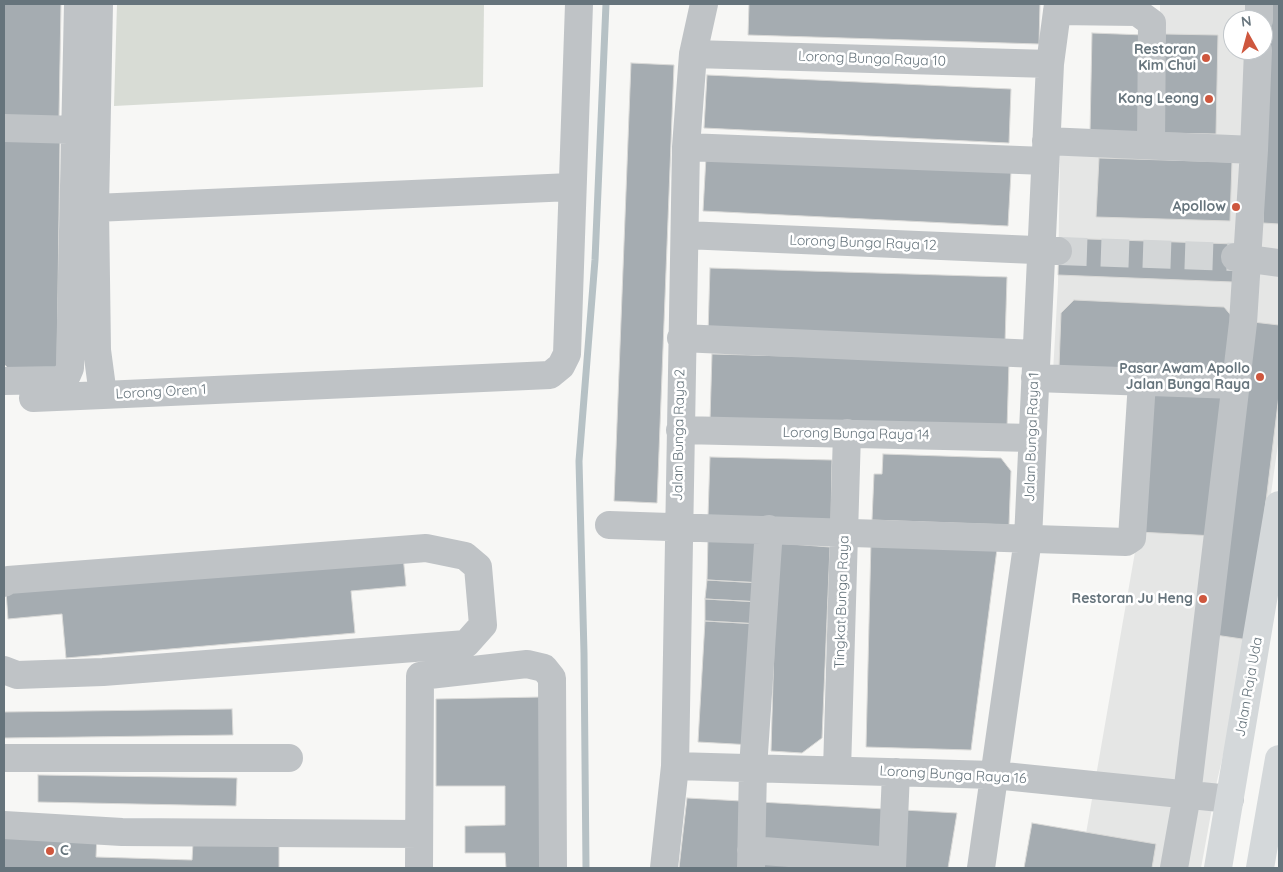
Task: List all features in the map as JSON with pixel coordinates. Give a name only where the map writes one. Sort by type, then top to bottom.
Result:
[{"type":"main road","name":"Jalan Raja Uda","points":[[1218,868],[1279,506]]},
{"type":"main road","points":[[1260,868],[1279,759]]},
{"type":"street","points":[[4,381],[59,380],[68,375],[70,368],[77,130],[78,4]]},
{"type":"street","name":"Lorong Oren 1","points":[[99,4],[95,208],[97,350],[103,395],[550,375],[561,366],[567,354],[572,187]]},
{"type":"street","points":[[95,208],[572,187],[579,49],[579,4]]},
{"type":"street","name":"Jalan Bunga Raya 2","points":[[664,868],[675,766],[681,338],[686,148],[694,54],[704,4]]},
{"type":"street","points":[[1057,7],[1137,12],[1152,23],[1151,145]]},
{"type":"street","name":"Jalan Bunga Raya 1","points":[[981,868],[1028,539],[1035,366],[1050,251],[1046,151],[1050,64],[1057,7]]},
{"type":"street","name":"Lorong Bunga Raya 10","points":[[694,54],[1050,64]]},
{"type":"street","points":[[1174,868],[1187,795],[1236,385],[1241,258],[1254,150],[1258,60]]},
{"type":"street","points":[[4,128],[77,130]]},
{"type":"street","points":[[686,148],[1046,151],[1151,145],[1254,150]]},
{"type":"street","name":"Lorong Bunga Raya 12","points":[[685,235],[1050,251]]},
{"type":"street","points":[[1241,258],[1279,263]]},
{"type":"street","points":[[681,338],[1035,366],[1142,382],[1236,385]]},
{"type":"street","points":[[609,525],[1126,542],[1132,538],[1142,382]]},
{"type":"street","points":[[4,399],[103,395]]},
{"type":"street","name":"Lorong Bunga Raya 14","points":[[680,430],[1032,438]]},
{"type":"street","name":"Tingkat Bunga Raya","points":[[837,770],[846,433]]},
{"type":"street","points":[[769,529],[753,768],[751,859],[892,864],[896,772]]},
{"type":"street","points":[[4,582],[8,580],[426,548],[465,556],[478,567],[483,625],[466,644],[103,672],[17,676],[4,670]]},
{"type":"street","points":[[419,868],[420,676],[527,664],[544,668],[552,678],[553,868]]},
{"type":"street","points":[[4,758],[289,758]]},
{"type":"street","name":"Lorong Bunga Raya 16","points":[[675,766],[994,775],[1230,799]]},
{"type":"street","points":[[4,826],[122,832],[419,834]]},
{"type":"shaded area","points":[[117,4],[484,4],[483,87],[114,106]]},
{"type":"shaded area","points":[[1160,4],[1279,4],[1279,437],[1250,642],[1217,781],[1201,868],[1080,868],[1135,552],[1142,391],[1052,390],[1058,284],[1060,151],[1161,153]]},
{"type":"building","points":[[4,4],[61,4],[59,117],[4,116]]},
{"type":"building","points":[[749,4],[1040,4],[1039,44],[748,35]]},
{"type":"building","points":[[1267,4],[1279,4],[1279,224],[1263,223],[1266,60],[1273,60],[1273,10],[1267,10]]},
{"type":"building","points":[[1092,33],[1145,35],[1143,133],[1090,132]]},
{"type":"building","points":[[1165,34],[1218,35],[1216,134],[1162,133]]},
{"type":"building","points":[[631,63],[674,65],[657,503],[614,501]]},
{"type":"building","points":[[707,75],[1011,89],[1009,143],[704,128]]},
{"type":"building","points":[[4,137],[60,138],[57,370],[10,370],[4,364]]},
{"type":"building","points":[[706,157],[1011,172],[1008,226],[703,211]]},
{"type":"building","points":[[1099,158],[1232,162],[1230,221],[1096,217]]},
{"type":"building","points":[[1059,238],[1235,244],[1233,282],[1058,275]]},
{"type":"building","points":[[710,268],[1007,277],[1005,343],[708,334]]},
{"type":"building","points":[[1074,300],[1224,307],[1234,319],[1231,378],[1059,367],[1061,313]]},
{"type":"building","points":[[1253,322],[1279,325],[1279,395],[1249,640],[1215,635]]},
{"type":"building","points":[[712,354],[1009,362],[1007,428],[710,420]]},
{"type":"building","points":[[1146,391],[1230,392],[1215,536],[1138,532]]},
{"type":"building","points":[[883,454],[1001,458],[1011,471],[1009,525],[872,520],[874,474],[882,474]]},
{"type":"building","points":[[710,457],[832,460],[831,520],[708,516]]},
{"type":"building","points":[[708,536],[764,539],[762,583],[707,580]]},
{"type":"building","points":[[871,541],[997,549],[971,750],[866,747]]},
{"type":"building","points":[[777,543],[830,547],[822,738],[802,753],[771,751]]},
{"type":"building","points":[[403,556],[406,586],[351,591],[355,633],[66,658],[62,614],[8,619],[6,591]]},
{"type":"building","points":[[707,580],[762,583],[761,602],[705,599]]},
{"type":"building","points":[[705,599],[761,602],[760,624],[705,621]]},
{"type":"building","points":[[705,621],[760,624],[753,745],[698,742]]},
{"type":"building","points":[[542,697],[544,868],[506,868],[505,853],[465,853],[465,826],[505,825],[505,786],[436,786],[436,699]]},
{"type":"building","points":[[232,709],[233,735],[4,738],[4,712]]},
{"type":"building","points":[[38,775],[237,778],[236,806],[38,802]]},
{"type":"building","points":[[687,798],[957,813],[948,868],[679,868]]},
{"type":"building","points":[[1032,823],[1156,844],[1152,868],[1024,868]]},
{"type":"building","name":"C","points":[[4,832],[97,834],[96,857],[192,860],[193,843],[279,845],[279,868],[4,868]]},
{"type":"waterway","points":[[586,868],[584,653],[579,461],[595,260],[606,4]]},
{"type":"tunnel","points":[[1059,251],[1235,257]]},
{"type":"place","name":"Restoran Kim Chui","points":[[1206,58]]},
{"type":"place","name":"Kong Leong","points":[[1209,99]]},
{"type":"place","name":"Apollow","points":[[1236,207]]},
{"type":"place","name":"Pasar Awam Apollo Jalan Bunga Raya","points":[[1260,377]]},
{"type":"place","name":"Restoran Ju Heng","points":[[1203,599]]},
{"type":"place","name":"C","points":[[50,851]]}]
